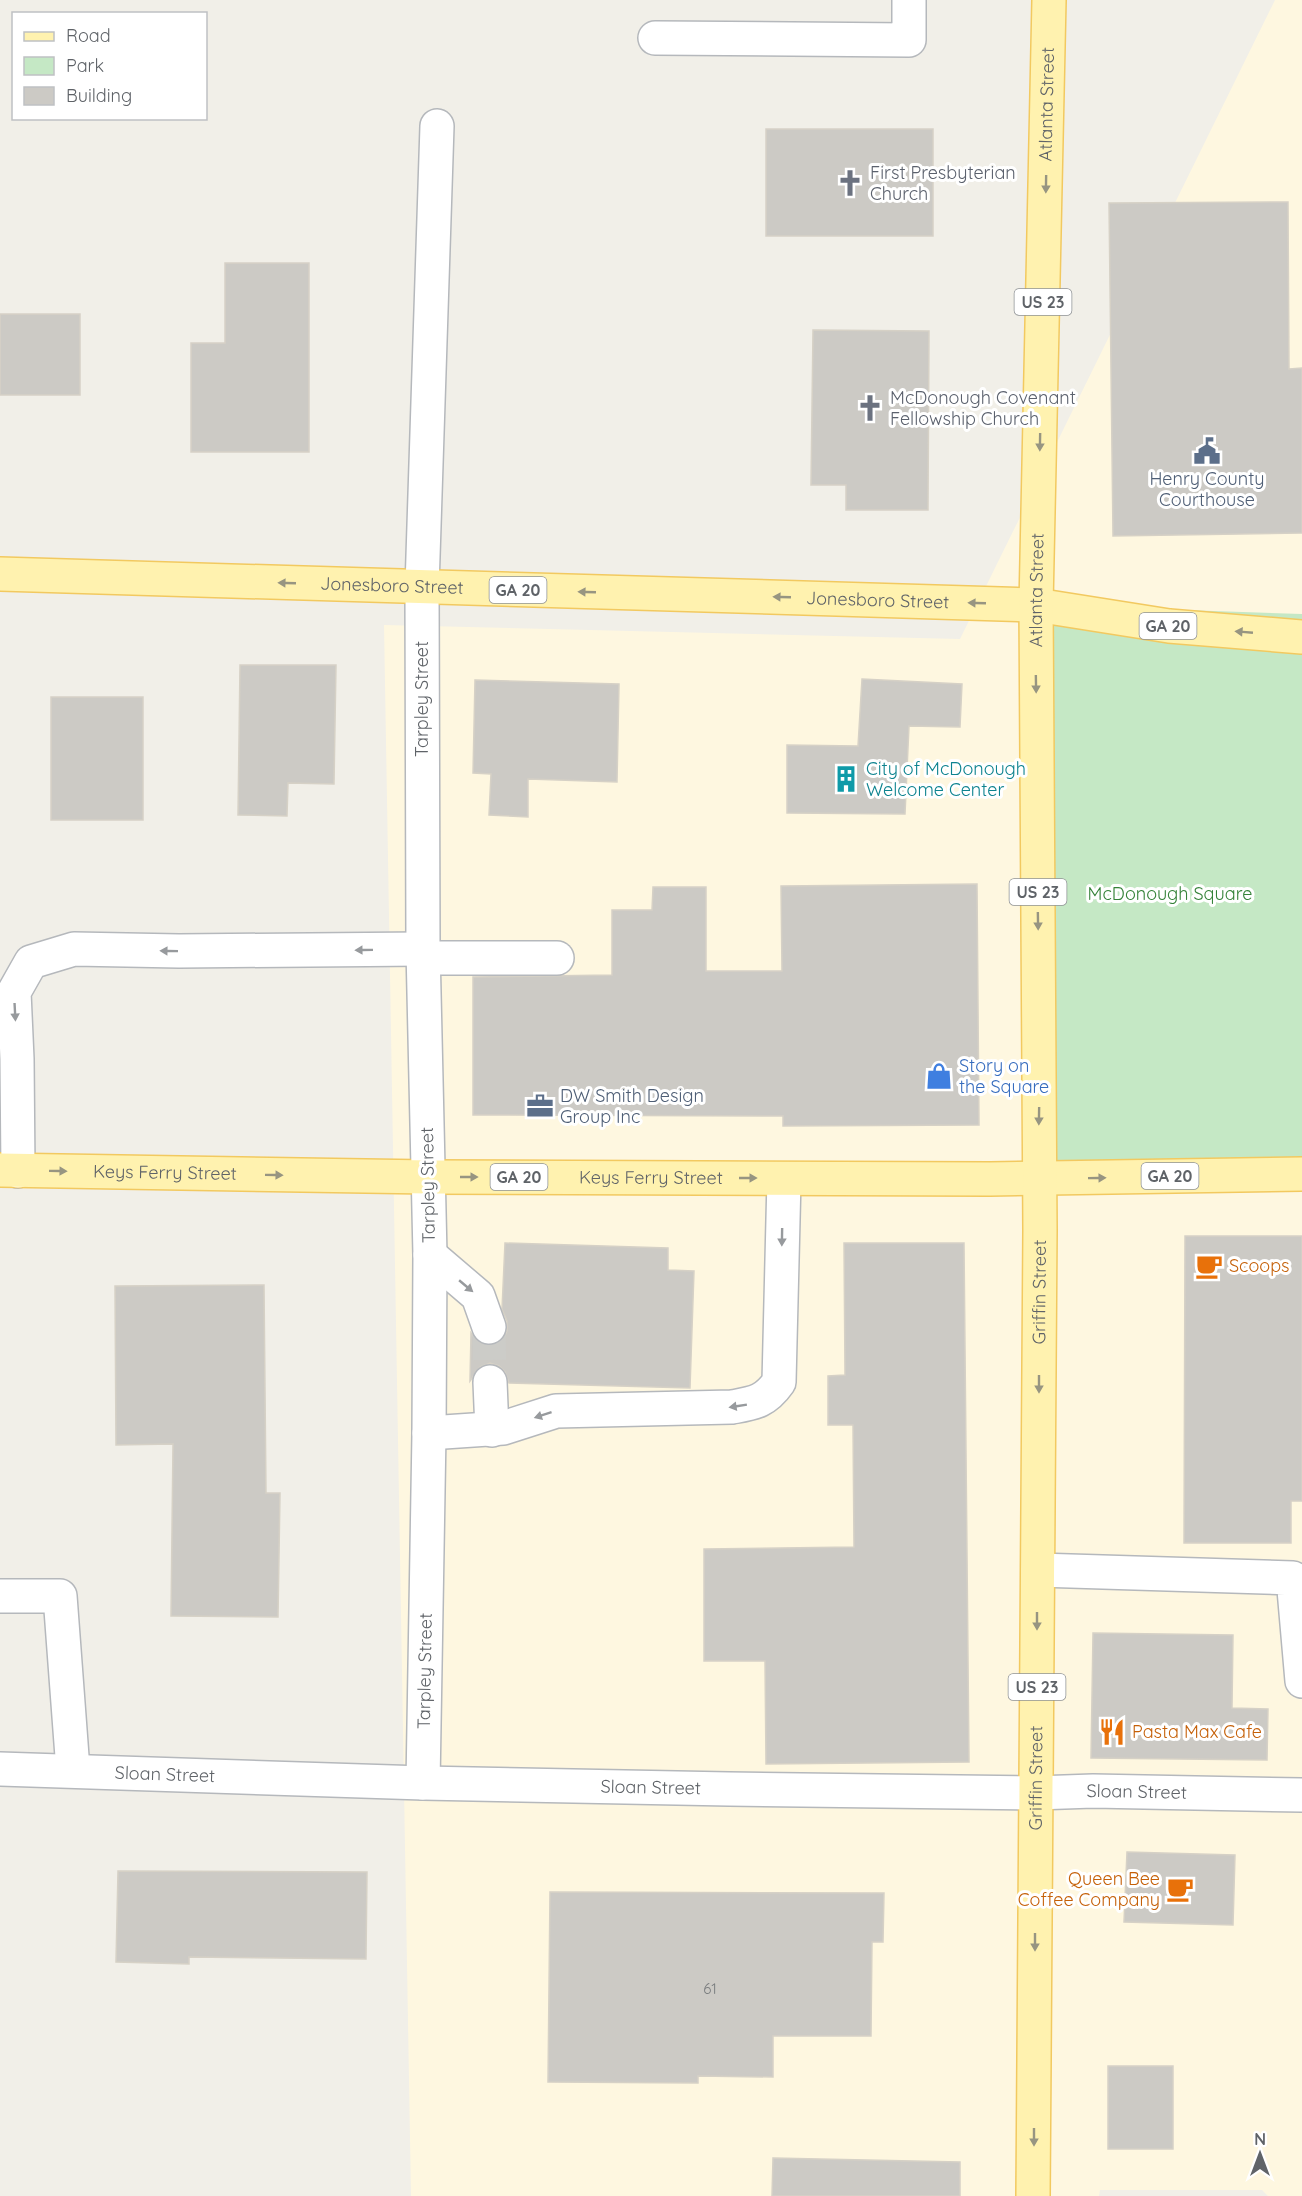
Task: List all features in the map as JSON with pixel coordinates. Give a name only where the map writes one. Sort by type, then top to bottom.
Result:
[{"type":"main road","name":"Atlanta Street","points":[[1039,1179],[1036,604],[1049,0]]},
{"type":"main road","name":"Jonesboro Street","points":[[0,574],[1036,604]]},
{"type":"main road","name":"GA 20","points":[[1036,604],[1169,626],[1302,637]]},
{"type":"main road","name":"Keys Ferry Street","points":[[9,1170],[429,1177],[784,1179],[1039,1179],[1302,1174]]},
{"type":"main road","name":"Griffin Street","points":[[1033,2196],[1039,1179]]},
{"type":"street","points":[[655,38],[909,40],[909,0]]},
{"type":"street","name":"Tarpley Street","points":[[423,1783],[430,1255],[423,954],[422,587],[438,126]]},
{"type":"street","points":[[9,1170],[17,1059],[14,992],[31,962],[74,949],[315,951],[557,958]]},
{"type":"street","points":[[429,1433],[492,1430],[556,1411],[732,1407],[757,1403],[779,1382],[784,1179]]},
{"type":"street","points":[[430,1255],[478,1296],[489,1327]]},
{"type":"street","points":[[490,1382],[492,1430]]},
{"type":"street","points":[[1038,1570],[1293,1578],[1302,1681]]},
{"type":"street","points":[[0,1596],[60,1596],[73,1770]]},
{"type":"street","name":"Sloan Street","points":[[0,1769],[423,1783],[1036,1793],[1299,1786]]},
{"type":"shaded area","points":[[1275,0],[1302,0],[1302,2196],[1268,2196],[1262,2190],[1100,2190],[1099,2196],[411,2196],[384,625],[960,639]]},
{"type":"green space","name":"McDonough Square","points":[[1036,605],[1302,614],[1302,1174],[1039,1179]]},
{"type":"building","name":"First Presbyterian Church","points":[[766,129],[933,129],[933,236],[766,236]]},
{"type":"building","name":"Henry County Courthouse","points":[[1288,202],[1289,369],[1302,368],[1302,533],[1113,536],[1109,203]]},
{"type":"building","points":[[225,263],[309,263],[309,452],[191,452],[191,343],[225,343]]},
{"type":"building","points":[[0,314],[80,314],[80,395],[0,395]]},
{"type":"building","name":"McDonough Covenant Fellowship Church","points":[[813,330],[929,331],[928,510],[846,510],[846,485],[811,485]]},
{"type":"building","points":[[240,665],[336,665],[334,784],[288,783],[287,816],[238,815]]},
{"type":"building","name":"City of McDonough Welcome Center","points":[[862,679],[962,684],[960,727],[909,726],[905,814],[787,813],[787,745],[858,746]]},
{"type":"building","points":[[475,680],[619,684],[617,782],[528,779],[528,817],[489,815],[491,774],[473,773]]},
{"type":"building","points":[[51,697],[143,697],[143,820],[51,820]]},
{"type":"building","points":[[977,884],[979,1125],[783,1126],[783,1116],[473,1115],[473,977],[612,975],[612,910],[652,910],[653,887],[706,887],[706,971],[782,971],[781,886]]},
{"type":"building","points":[[1185,1236],[1302,1236],[1302,1501],[1291,1501],[1291,1543],[1184,1543]]},
{"type":"building","points":[[505,1243],[668,1248],[668,1270],[694,1271],[690,1388],[509,1383],[505,1372],[499,1366],[490,1363],[480,1367],[470,1381],[471,1333],[477,1342],[486,1345],[496,1344],[503,1340],[507,1331],[507,1321],[502,1309]]},
{"type":"building","points":[[844,1243],[964,1243],[969,1762],[766,1764],[765,1661],[704,1661],[704,1549],[854,1547],[853,1425],[828,1425],[828,1376],[845,1375]]},
{"type":"building","points":[[264,1285],[266,1493],[280,1493],[278,1617],[171,1616],[173,1444],[116,1445],[115,1286]]},
{"type":"building","points":[[1093,1633],[1233,1635],[1232,1708],[1268,1709],[1267,1760],[1091,1758]]},
{"type":"building","name":"Queen Bee Coffee Company","points":[[1127,1852],[1235,1855],[1233,1925],[1124,1922]]},
{"type":"building","points":[[118,1871],[367,1872],[366,1959],[189,1957],[189,1964],[116,1962]]},
{"type":"building","points":[[550,1892],[884,1893],[883,1942],[872,1942],[871,2036],[773,2036],[773,2077],[698,2076],[698,2083],[548,2082]]},
{"type":"building","points":[[1108,2066],[1173,2066],[1173,2149],[1108,2149]]},
{"type":"building","points":[[773,2158],[960,2162],[960,2196],[772,2196]]},
{"type":"tunnel","points":[[489,1327],[490,1382]]},
{"type":"place","name":"First Presbyterian Church","points":[[850,183]]},
{"type":"place","name":"McDonough Covenant Fellowship Church","points":[[870,408]]},
{"type":"place","name":"Henry County Courthouse","points":[[1207,451]]},
{"type":"place","name":"City of McDonough Welcome Center","points":[[846,779]]},
{"type":"place","name":"Story on the Square","points":[[939,1076]]},
{"type":"place","name":"DW Smith Design Group Inc","points":[[540,1106]]},
{"type":"place","name":"Scoops","points":[[1209,1266]]},
{"type":"place","name":"Pasta Max Cafe","points":[[1112,1732]]},
{"type":"place","name":"Queen Bee Coffee Company","points":[[1180,1889]]}]
